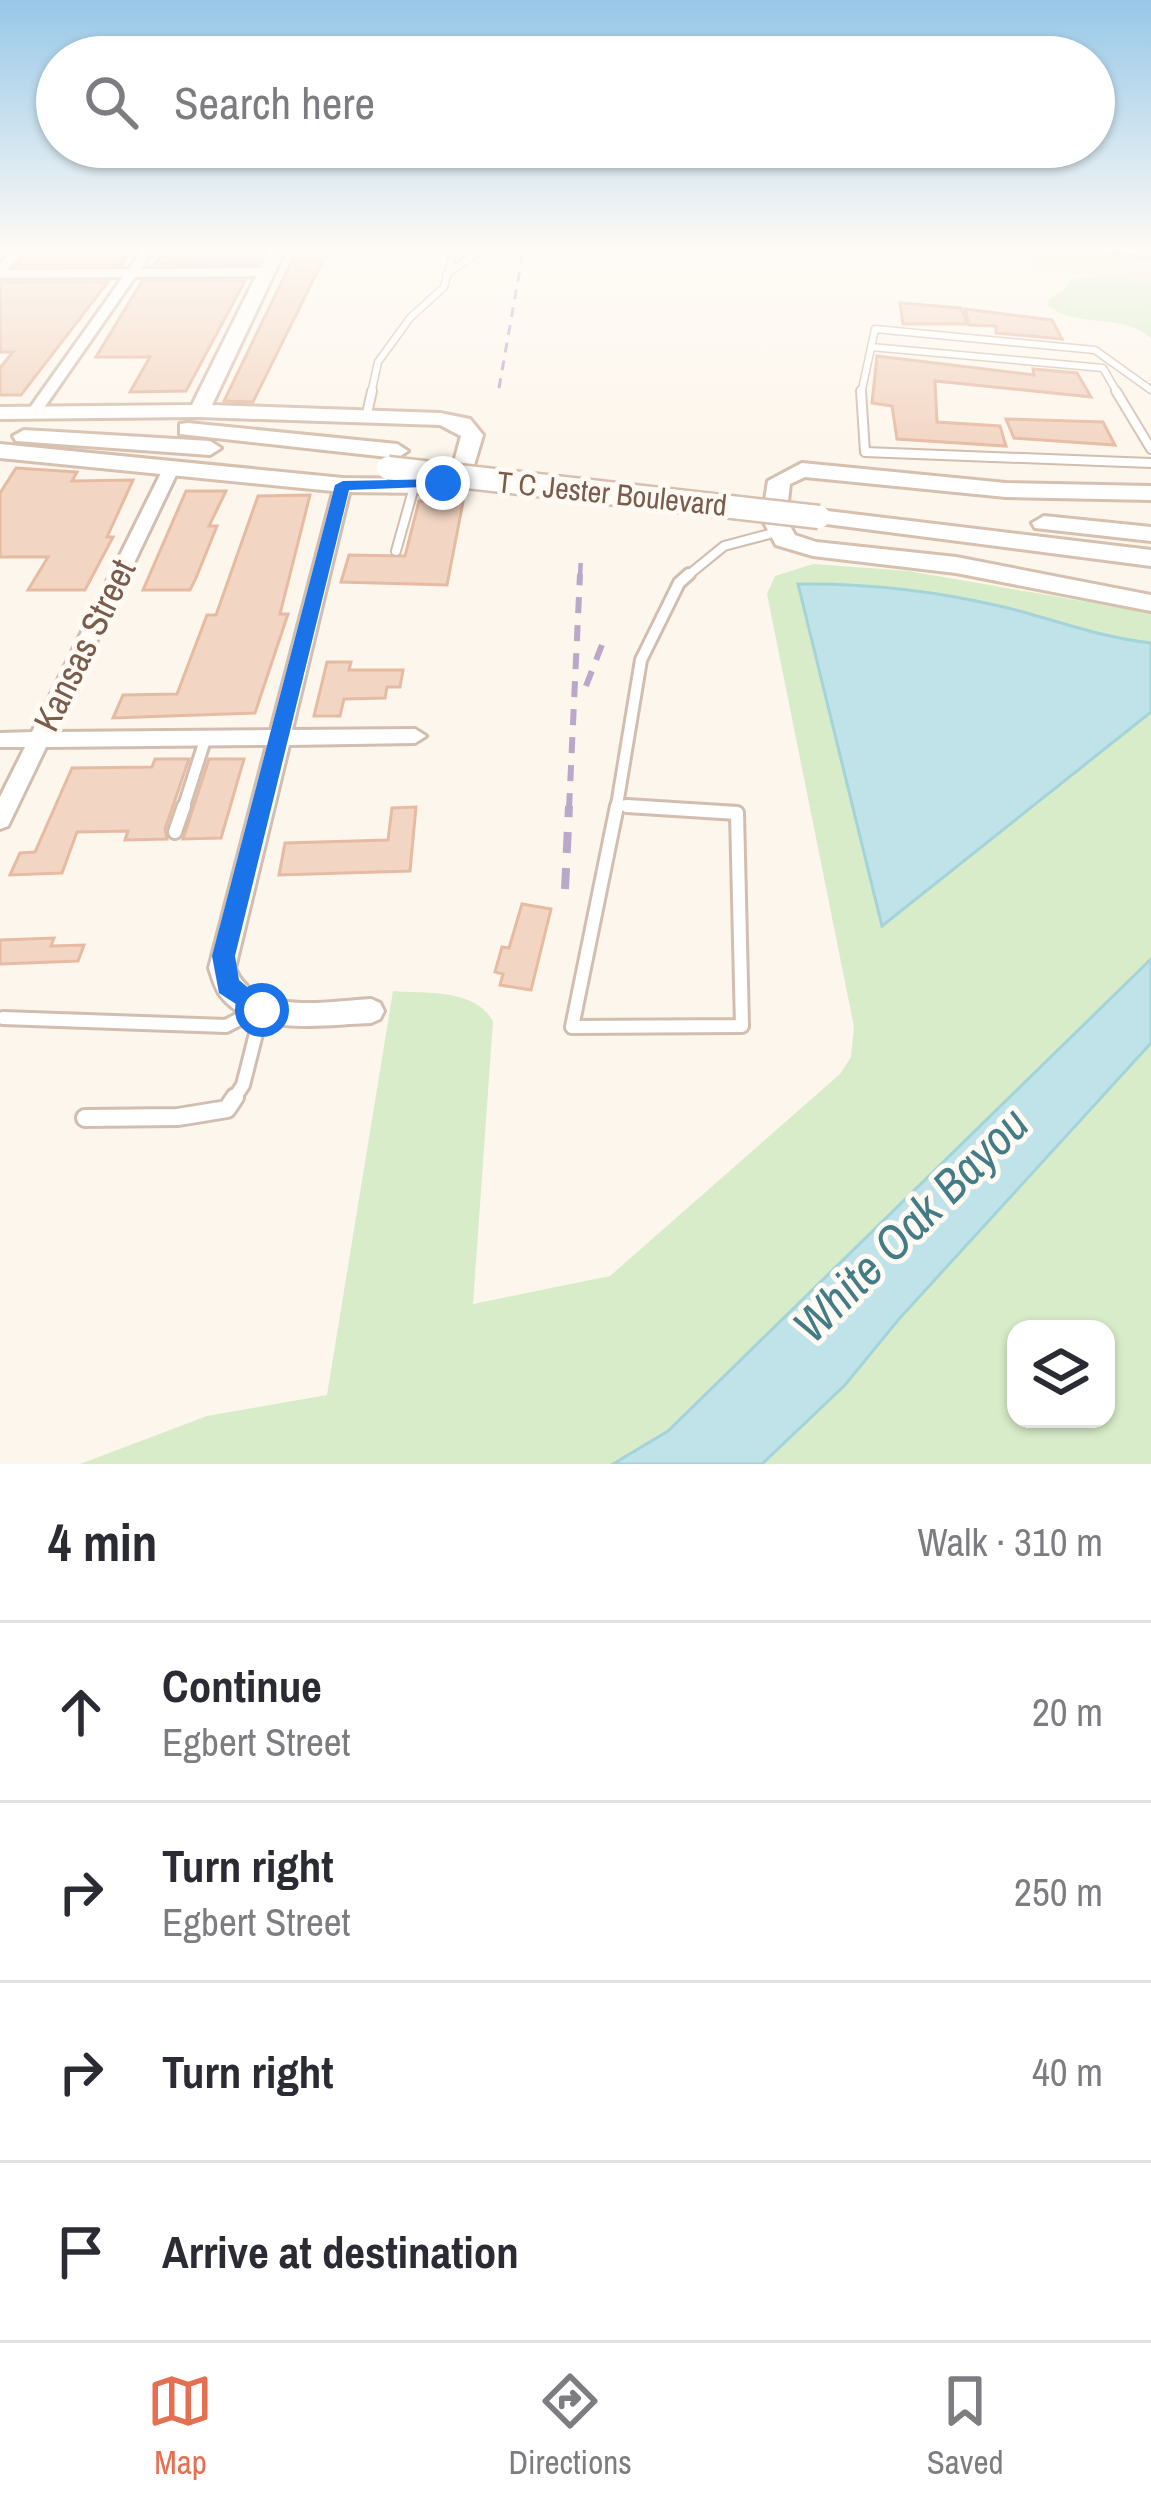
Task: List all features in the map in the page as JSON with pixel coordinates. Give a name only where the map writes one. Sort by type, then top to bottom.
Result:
[{"type":"main road","points":[[199,411],[246,314]]},
{"type":"main road","points":[[0,413],[199,411],[440,419],[471,430],[460,478],[414,487],[170,471],[2,449]]},
{"type":"main road","name":"T C Jester Boulevard","points":[[0,424],[153,426],[392,460],[820,508],[1151,562]]},
{"type":"main road","name":"T C Jester Boulevard","points":[[2,449],[122,439],[392,460]]},
{"type":"main road","points":[[1151,493],[1062,490],[861,463],[783,477],[774,519],[777,532],[791,543],[813,549],[956,565],[1151,603]]},
{"type":"main road","name":"T C Jester Boulevard","points":[[820,508],[1151,530]]},
{"type":"street","points":[[34,412],[103,314]]},
{"type":"street","name":"Kansas Street","points":[[0,820],[170,471]]},
{"type":"street","points":[[343,485],[222,968],[233,993],[259,1010],[371,1011]]},
{"type":"street","points":[[0,740],[415,736]]},
{"type":"lane","points":[[366,418],[378,362],[414,314]]},
{"type":"lane","points":[[1151,390],[1095,350],[874,329],[861,391],[861,463],[1151,463]]},
{"type":"lane","points":[[871,347],[1118,366]]},
{"type":"lane","points":[[1103,368],[1151,449]]},
{"type":"lane","points":[[1134,420],[1151,420]]},
{"type":"lane","points":[[1041,462],[1062,490]]},
{"type":"lane","points":[[1060,463],[1062,490]]},
{"type":"lane","points":[[396,551],[414,487]]},
{"type":"lane","points":[[617,805],[737,813],[742,1026],[572,1027],[617,805],[640,660],[679,583],[724,546],[777,532]]},
{"type":"lane","points":[[175,832],[206,737]]},
{"type":"lane","points":[[2,1018],[226,1026],[259,1010]]},
{"type":"lane","points":[[85,1118],[178,1117],[227,1108],[244,1085],[259,1010]]},
{"type":"green space","points":[[1064,314],[1151,314],[1151,338],[1127,325]]},
{"type":"green space","points":[[813,564],[909,571],[1151,613],[1151,1464],[80,1464],[207,1416],[327,1395],[393,991],[462,998],[485,1010],[493,1021],[473,1304],[610,1276],[840,1074],[851,1057],[854,1027],[767,594],[775,576]]},
{"type":"water","points":[[798,584],[953,597],[1151,643],[1151,712],[882,926]]},
{"type":"water","name":"White Oak Bayou","points":[[1151,959],[1151,1043],[899,1319],[845,1385],[762,1464],[613,1464],[668,1431]]},
{"type":"building","points":[[0,314],[83,314],[21,395],[0,395],[0,368],[13,352],[0,352]]},
{"type":"building","points":[[122,314],[227,314],[186,391],[130,392],[150,357],[96,357]]},
{"type":"building","points":[[266,314],[296,314],[253,402],[224,401]]},
{"type":"building","points":[[902,314],[963,314],[967,324],[903,324]]},
{"type":"building","points":[[966,314],[1052,320],[1062,339],[996,333],[996,326],[969,325]]},
{"type":"building","points":[[877,356],[1034,375],[1033,369],[1077,373],[1091,397],[935,381],[937,422],[1000,426],[1006,446],[897,439],[892,406],[872,403]]},
{"type":"building","points":[[1006,419],[1103,422],[1115,445],[1014,438]]},
{"type":"building","points":[[16,468],[77,472],[72,481],[133,480],[107,537],[113,537],[85,590],[28,590],[48,557],[0,557],[0,493]]},
{"type":"building","points":[[186,491],[226,491],[209,526],[217,526],[196,578],[190,590],[143,590]]},
{"type":"building","points":[[310,495],[280,614],[288,614],[255,713],[113,718],[123,695],[177,694],[207,615],[216,615],[258,496]]},
{"type":"building","points":[[419,501],[463,502],[447,585],[341,582],[349,555],[405,556]]},
{"type":"building","points":[[327,662],[351,662],[349,670],[403,670],[400,687],[387,687],[385,698],[344,699],[340,716],[314,716]]},
{"type":"building","points":[[155,759],[189,759],[165,829],[167,839],[125,840],[128,831],[77,832],[62,873],[10,875],[20,853],[35,852],[72,768],[152,767]]},
{"type":"building","points":[[209,759],[244,759],[221,838],[183,839]]},
{"type":"building","points":[[416,807],[410,871],[279,875],[285,843],[388,840],[392,808]]},
{"type":"building","points":[[522,904],[551,909],[531,990],[500,985],[503,974],[495,972],[502,947],[509,948]]},
{"type":"building","points":[[54,938],[51,946],[84,945],[78,961],[0,964],[0,940]]},
{"type":"railway","points":[[499,388],[512,314]]},
{"type":"railway","points":[[580,577],[581,556]]},
{"type":"railway","points":[[569,809],[580,574]]},
{"type":"railway","points":[[586,686],[605,637]]},
{"type":"railway","points":[[565,889],[569,806]]},
{"type":"route","points":[[262,1010],[233,993],[222,968],[343,485],[443,483]]}]
